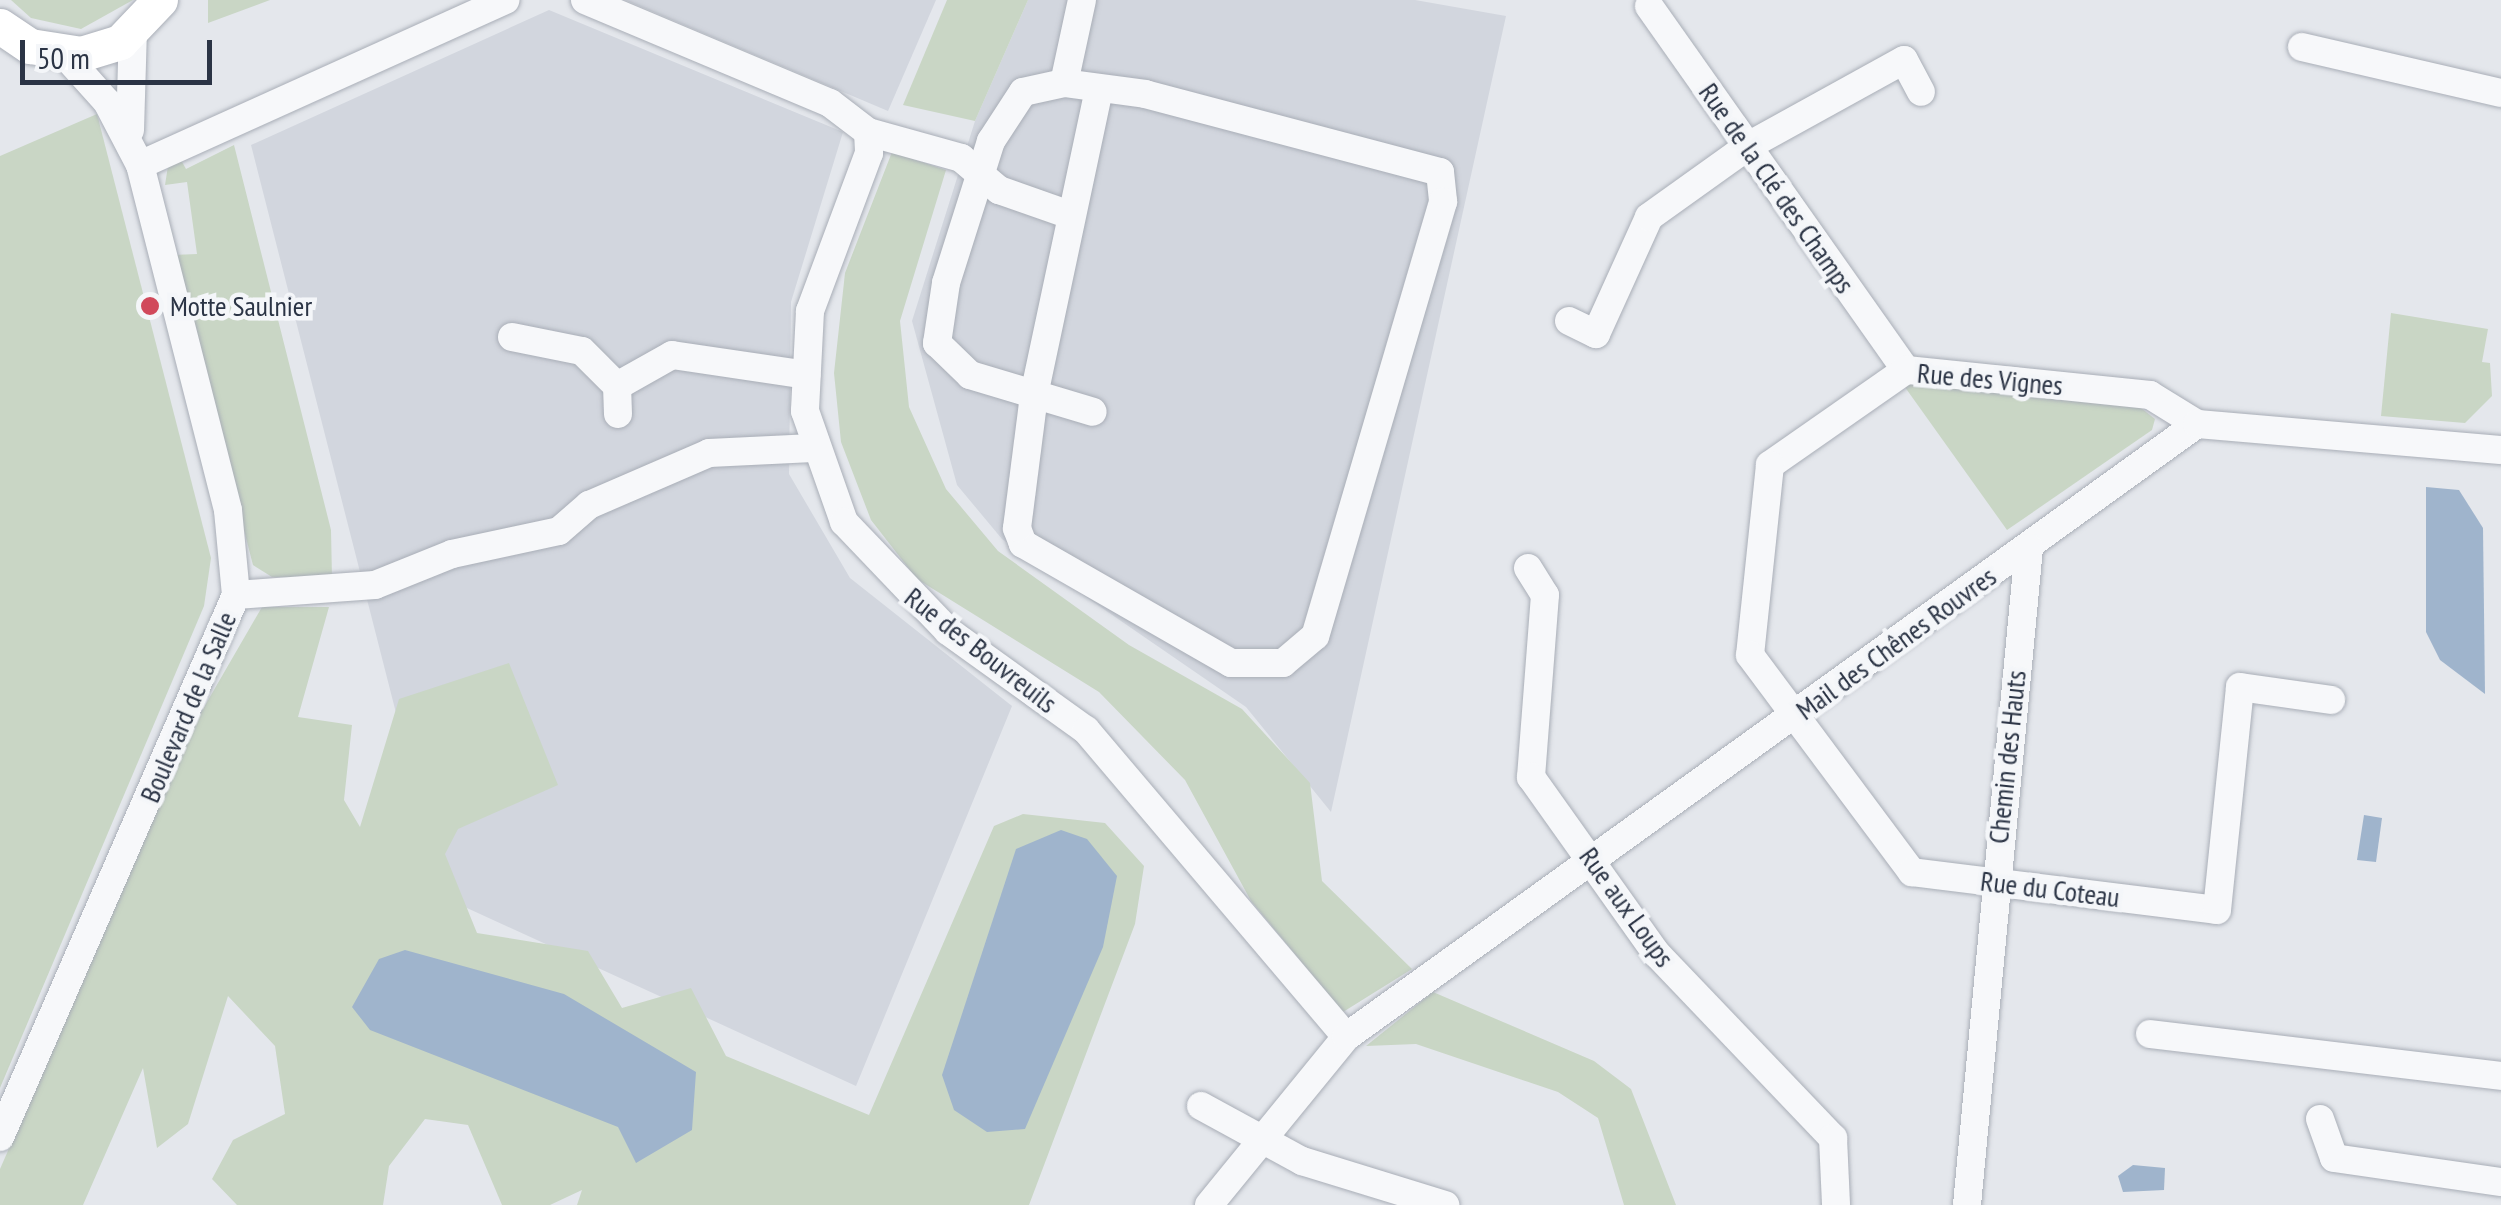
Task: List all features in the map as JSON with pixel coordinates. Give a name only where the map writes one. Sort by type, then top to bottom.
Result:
[{"type":"main road","points":[[5,33],[63,53],[120,42],[160,0]]},
{"type":"street","points":[[136,153],[506,0]]},
{"type":"street","points":[[586,0],[830,103],[868,132],[906,136],[980,169],[999,190],[1070,215]]},
{"type":"street","points":[[1064,82],[1082,0]]},
{"type":"street","name":"Rue de la Clé des Champs","points":[[1649,6],[1906,370]]},
{"type":"street","name":"Boulevard de la Salle","points":[[0,1137],[236,595],[228,510],[136,153],[133,31]]},
{"type":"street","points":[[2302,46],[2501,94]]},
{"type":"street","name":"Boulevard de la Salle","points":[[63,53],[136,153]]},
{"type":"street","points":[[1569,321],[1596,334],[1649,217],[1748,146],[1904,60],[1922,92]]},
{"type":"street","points":[[1093,412],[1034,394],[954,367],[937,343],[980,169],[1010,103],[1035,86],[1064,82],[1098,93],[1145,94],[1440,172],[1443,202],[1308,649],[1256,670],[1231,664],[1023,544],[1016,528],[1034,394],[1098,93]]},
{"type":"street","name":"Rue des Bouvreuils","points":[[868,132],[870,153],[810,311],[807,375],[813,448],[844,522],[898,587],[1086,730],[1346,1037]]},
{"type":"street","points":[[512,337],[582,350],[618,400],[672,355],[807,375]]},
{"type":"street","name":"Rue des Vignes","points":[[1795,715],[1750,655],[1770,466],[1906,370],[2150,395],[2197,424]]},
{"type":"street","points":[[2197,424],[2501,450]]},
{"type":"street","name":"Mail des Chênes Rouvres","points":[[1209,1205],[1346,1037],[2197,424]]},
{"type":"street","points":[[236,595],[374,585],[452,554],[559,532],[589,506],[709,453],[813,448]]},
{"type":"street","name":"Chemin des Hauts","points":[[1968,1205],[1994,881],[2029,548]]},
{"type":"street","name":"Rue aux Loups","points":[[1528,568],[1546,595],[1531,776],[1657,954],[1833,1138],[1836,1205]]},
{"type":"street","name":"Rue du Coteau","points":[[1795,715],[1912,872],[2217,910],[2222,743],[2240,687],[2331,700]]},
{"type":"street","points":[[2150,1034],[2501,1076]]},
{"type":"street","points":[[1201,1106],[1302,1161],[1445,1205]]},
{"type":"street","points":[[2320,1119],[2334,1158],[2501,1182]]},
{"type":"shaded area","points":[[625,0],[936,0],[888,111]]},
{"type":"shaded area","points":[[1028,0],[1415,0],[1506,16],[1331,812],[1246,707],[1002,539],[957,485],[912,321],[975,121]]},
{"type":"shaded area","points":[[549,10],[843,132],[791,302],[789,474],[850,578],[1012,706],[856,1086],[443,897],[251,145]]},
{"type":"green space","points":[[11,0],[133,0],[81,29],[31,18]]},
{"type":"green space","points":[[208,0],[270,0],[208,23]]},
{"type":"green space","points":[[947,0],[1028,0],[975,121],[903,105]]},
{"type":"green space","points":[[97,114],[211,558],[204,606],[0,1088],[0,156]]},
{"type":"green space","points":[[234,145],[331,530],[332,578],[272,577],[253,565],[173,255],[197,254],[187,182],[165,185],[168,166],[181,160],[186,169]]},
{"type":"green space","points":[[892,152],[946,170],[900,321],[909,407],[946,489],[998,551],[1129,645],[1242,709],[1310,783],[1322,881],[1412,969],[1343,1012],[1251,901],[1185,780],[1099,692],[917,579],[871,520],[841,442],[834,373],[845,273]]},
{"type":"green space","points":[[2391,313],[2488,329],[2482,362],[2490,363],[2492,396],[2465,423],[2381,416]]},
{"type":"green space","points":[[1902,383],[2136,404],[2155,419],[2152,430],[2007,530]]},
{"type":"green space","points":[[262,607],[329,607],[298,717],[352,725],[344,800],[360,827],[399,699],[509,663],[558,785],[458,829],[445,854],[477,933],[588,951],[622,1008],[691,988],[726,1056],[869,1115],[994,826],[1023,814],[1105,823],[1144,866],[1135,924],[1029,1205],[577,1205],[582,1190],[550,1205],[502,1205],[468,1125],[425,1119],[389,1166],[383,1205],[237,1205],[212,1179],[233,1140],[285,1114],[275,1046],[228,996],[188,1124],[157,1148],[143,1068],[83,1205],[0,1205],[0,1169],[196,721]]},
{"type":"green space","points":[[1433,992],[1594,1061],[1631,1089],[1676,1205],[1624,1205],[1598,1118],[1558,1092],[1416,1044],[1366,1046]]},
{"type":"water","points":[[2426,487],[2459,490],[2483,528],[2485,694],[2440,660],[2426,632]]},
{"type":"water","points":[[2364,815],[2382,818],[2376,862],[2357,860]]},
{"type":"water","points":[[1061,830],[1087,839],[1117,876],[1103,947],[1025,1129],[987,1132],[954,1110],[942,1075],[1016,849]]},
{"type":"water","points":[[405,950],[564,994],[696,1072],[692,1130],[636,1163],[618,1127],[370,1030],[352,1007],[379,959]]},
{"type":"water","points":[[2133,1165],[2165,1168],[2164,1190],[2123,1192],[2118,1176]]},
{"type":"place","name":"Motte Saulnier","points":[[150,306]]}]
